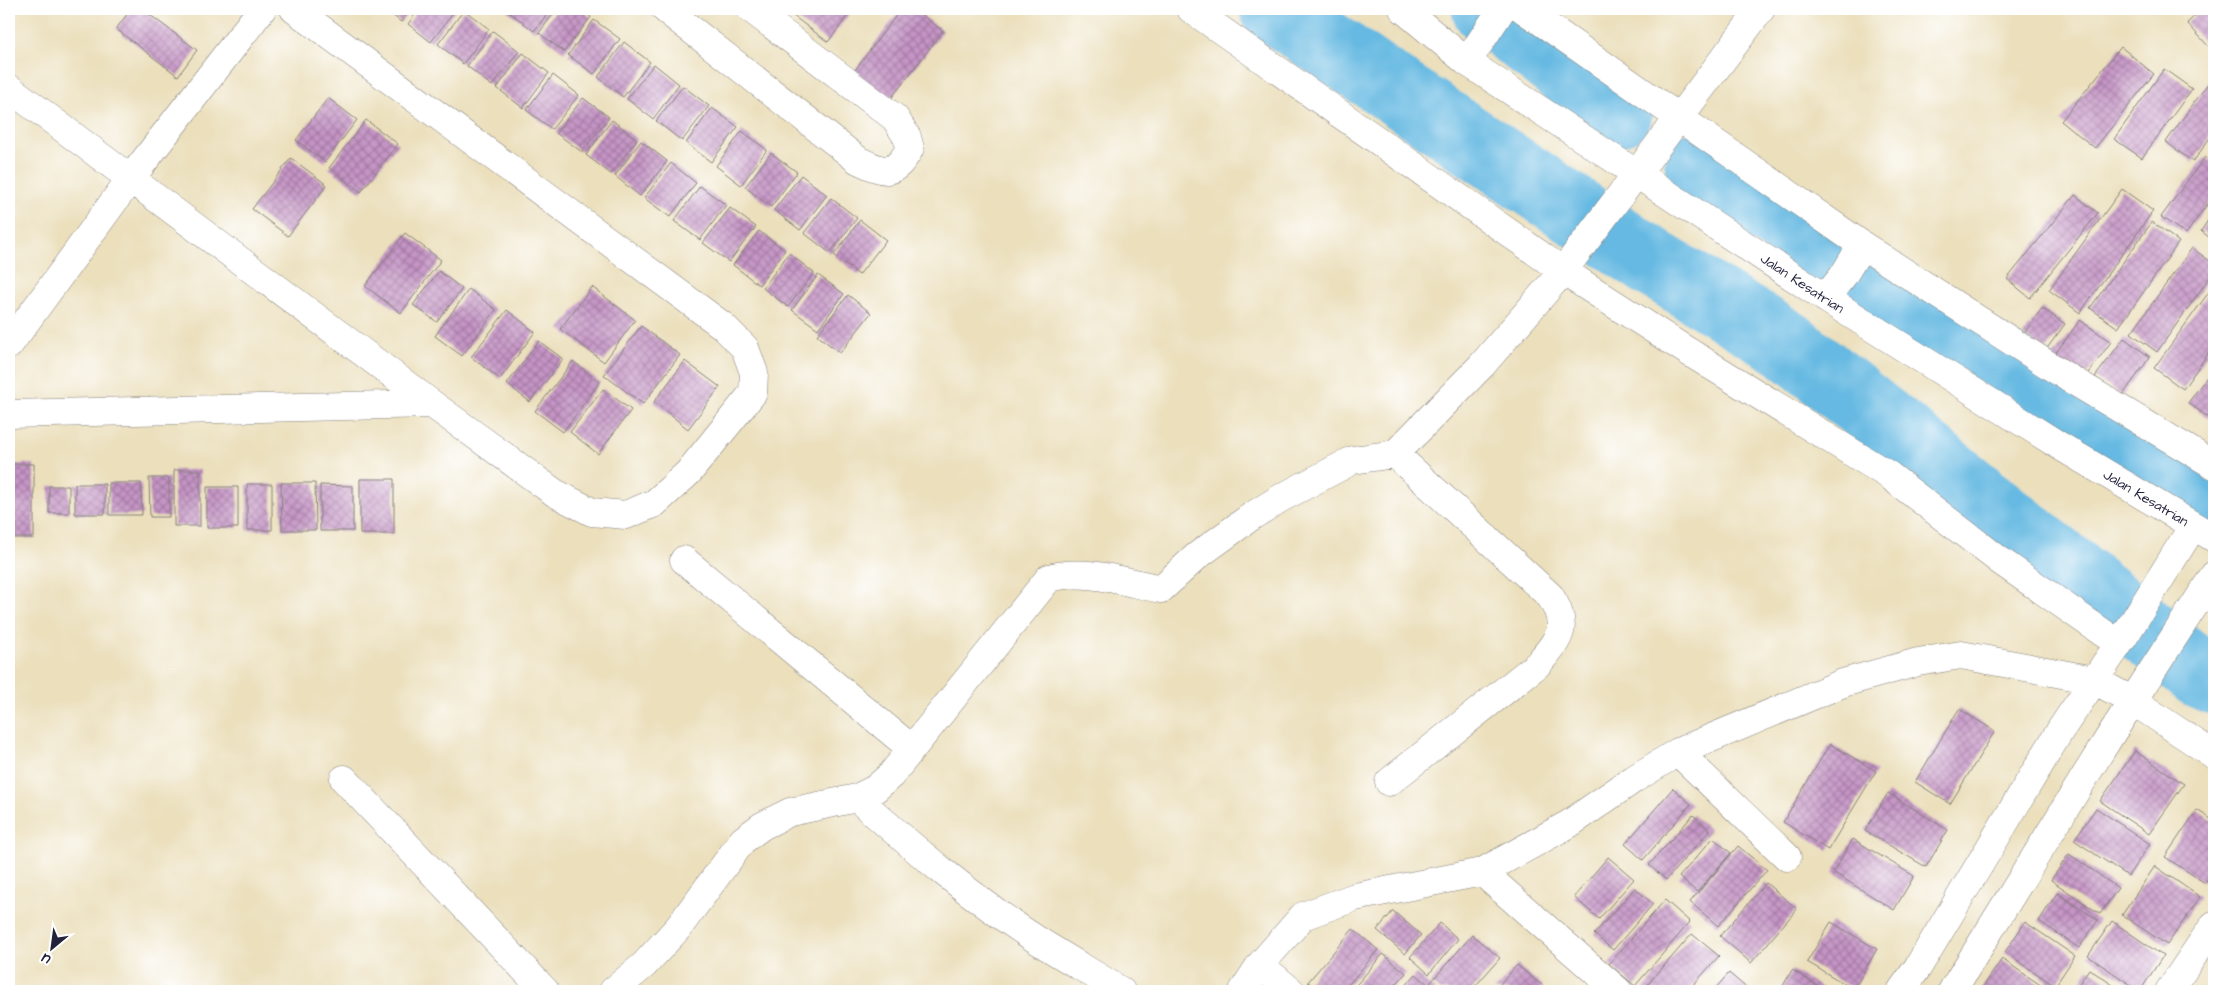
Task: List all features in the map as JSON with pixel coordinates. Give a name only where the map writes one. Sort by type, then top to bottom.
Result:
[{"type":"street","points":[[9,345],[131,178],[262,9]]},
{"type":"street","points":[[9,88],[432,404],[556,493],[592,512],[626,515],[655,503],[688,473],[753,393],[754,373],[745,348],[723,326],[294,9]]},
{"type":"street","points":[[665,9],[858,160],[878,170],[892,170],[901,163],[910,148],[907,136],[895,118],[751,9]]},
{"type":"street","points":[[1191,9],[1571,261],[1684,349],[1890,476],[1977,543],[2123,638]]},
{"type":"street","name":"Jalan Kesatrian","points":[[1403,9],[1467,62],[1635,174],[1825,298],[2198,534]]},
{"type":"street","points":[[1467,62],[1502,9]]},
{"type":"street","points":[[1523,9],[1853,258],[2067,377],[2214,466]]},
{"type":"street","points":[[613,991],[644,965],[678,928],[743,840],[762,826],[790,812],[857,798],[874,789],[891,775],[1049,578],[1064,574],[1087,575],[1160,589],[1197,556],[1252,516],[1281,498],[1353,460],[1395,454],[1482,365],[1571,261],[1761,9]]},
{"type":"street","points":[[1825,298],[1853,258]]},
{"type":"street","points":[[9,414],[432,404]]},
{"type":"street","points":[[1389,782],[1537,665],[1556,644],[1562,627],[1560,611],[1550,596],[1395,454]]},
{"type":"street","points":[[1901,991],[1918,967],[2061,729],[2123,638],[2198,534]]},
{"type":"street","points":[[684,560],[912,749]]},
{"type":"street","points":[[1952,991],[2214,575]]},
{"type":"street","points":[[1243,991],[1260,965],[1303,916],[1354,898],[1482,872],[1569,824],[1634,779],[1678,752],[1843,683],[1918,662],[1961,655],[2094,680],[2133,701],[2214,754]]},
{"type":"street","points":[[1678,752],[1787,857]]},
{"type":"street","points":[[344,779],[545,991]]},
{"type":"street","points":[[857,798],[897,834],[967,890],[1033,937],[1121,991]]},
{"type":"street","points":[[1482,872],[1618,991]]},
{"type":"street","points":[[2169,991],[2214,925]]},
{"type":"street","points":[[1260,965],[1291,991]]},
{"type":"building","points":[[131,9],[142,9],[197,50],[178,76],[116,29]]},
{"type":"building","points":[[385,9],[411,9],[401,22]]},
{"type":"building","points":[[419,9],[456,9],[431,42],[408,24]]},
{"type":"building","points":[[510,9],[551,9],[534,31],[508,11]]},
{"type":"building","points":[[557,9],[580,9],[591,17],[564,52],[539,33]]},
{"type":"building","points":[[796,9],[853,9],[828,42],[792,15]]},
{"type":"building","points":[[901,9],[914,9],[943,31],[889,101],[852,74]]},
{"type":"building","points":[[2203,9],[2214,9],[2214,44],[2210,48],[2187,23]]},
{"type":"building","points":[[464,10],[489,29],[463,64],[438,44]]},
{"type":"building","points":[[594,20],[620,39],[594,74],[568,55]]},
{"type":"building","points":[[493,31],[519,51],[492,86],[467,66]]},
{"type":"building","points":[[624,42],[650,62],[623,97],[598,77]]},
{"type":"building","points":[[2121,47],[2154,74],[2095,148],[2061,121]]},
{"type":"building","points":[[523,53],[549,73],[523,108],[497,88]]},
{"type":"building","points":[[654,64],[679,84],[653,119],[627,99]]},
{"type":"building","points":[[2164,69],[2192,89],[2142,158],[2114,139]]},
{"type":"building","points":[[553,75],[579,95],[552,129],[526,110]]},
{"type":"building","points":[[2214,75],[2214,132],[2193,162],[2166,142]]},
{"type":"building","points":[[683,86],[709,106],[682,141],[656,121]]},
{"type":"building","points":[[328,98],[357,120],[325,162],[296,140]]},
{"type":"building","points":[[583,98],[609,117],[582,152],[556,133]]},
{"type":"building","points":[[712,108],[738,127],[711,162],[686,143]]},
{"type":"building","points":[[366,120],[398,144],[361,192],[329,168]]},
{"type":"building","points":[[612,120],[637,139],[611,174],[586,155]]},
{"type":"building","points":[[742,131],[767,150],[741,185],[716,166]]},
{"type":"building","points":[[641,141],[667,161],[640,196],[615,176]]},
{"type":"building","points":[[771,153],[797,172],[771,207],[745,187]]},
{"type":"building","points":[[2205,157],[2214,164],[2214,195],[2186,234],[2161,217]]},
{"type":"building","points":[[291,158],[327,185],[288,236],[252,209]]},
{"type":"building","points":[[671,163],[696,183],[670,217],[644,198]]},
{"type":"building","points":[[801,175],[827,195],[800,230],[774,210]]},
{"type":"building","points":[[700,186],[726,205],[700,240],[674,221]]},
{"type":"building","points":[[2122,189],[2153,211],[2080,313],[2049,290]]},
{"type":"building","points":[[2075,195],[2098,213],[2030,298],[2007,279]]},
{"type":"building","points":[[831,198],[857,218],[830,253],[804,233]]},
{"type":"building","points":[[730,208],[756,227],[729,262],[703,243]]},
{"type":"building","points":[[2214,211],[2214,241],[2201,231]]},
{"type":"building","points":[[860,220],[886,240],[859,275],[834,255]]},
{"type":"building","points":[[2152,222],[2179,242],[2118,328],[2090,308]]},
{"type":"building","points":[[759,231],[785,250],[759,285],[733,265]]},
{"type":"building","points":[[405,233],[441,260],[401,313],[365,286]]},
{"type":"building","points":[[2192,248],[2214,264],[2214,271],[2157,352],[2131,333]]},
{"type":"building","points":[[789,253],[814,273],[788,307],[763,288]]},
{"type":"building","points":[[439,271],[462,289],[437,322],[413,305]]},
{"type":"building","points":[[818,275],[844,294],[818,329],[792,310]]},
{"type":"building","points":[[2214,285],[2214,345],[2183,389],[2154,368]]},
{"type":"building","points":[[592,287],[635,320],[604,362],[560,329]]},
{"type":"building","points":[[469,289],[496,310],[462,356],[435,336]]},
{"type":"building","points":[[848,295],[871,313],[840,353],[817,335]]},
{"type":"building","points":[[2042,308],[2065,324],[2045,351],[2023,335]]},
{"type":"building","points":[[507,310],[535,332],[500,379],[471,357]]},
{"type":"building","points":[[2080,320],[2111,342],[2083,380],[2052,358]]},
{"type":"building","points":[[641,326],[680,355],[643,404],[604,375]]},
{"type":"building","points":[[2124,338],[2150,357],[2122,396],[2095,377]]},
{"type":"building","points":[[539,341],[563,359],[530,402],[507,384]]},
{"type":"building","points":[[573,361],[600,382],[563,432],[535,411]]},
{"type":"building","points":[[685,361],[720,387],[688,429],[654,402]]},
{"type":"building","points":[[2214,367],[2214,421],[2188,403]]},
{"type":"building","points":[[603,389],[631,410],[598,454],[570,432]]},
{"type":"building","points":[[9,464],[34,464],[34,538],[9,538]]},
{"type":"building","points":[[174,470],[200,470],[200,526],[174,526]]},
{"type":"building","points":[[149,478],[169,478],[169,517],[150,517]]},
{"type":"building","points":[[360,479],[394,479],[394,534],[360,534]]},
{"type":"building","points":[[109,483],[141,483],[142,515],[109,515]]},
{"type":"building","points":[[281,483],[315,483],[316,530],[282,530]]},
{"type":"building","points":[[75,484],[105,484],[105,514],[75,514]]},
{"type":"building","points":[[247,484],[272,484],[272,530],[247,530]]},
{"type":"building","points":[[320,485],[353,486],[353,531],[320,531]]},
{"type":"building","points":[[49,486],[69,486],[69,513],[49,513]]},
{"type":"building","points":[[207,487],[238,487],[238,528],[207,528]]},
{"type":"building","points":[[1959,709],[1995,731],[1950,804],[1915,782]]},
{"type":"building","points":[[1830,744],[1876,771],[1828,850],[1783,822]]},
{"type":"building","points":[[2135,751],[2184,784],[2149,834],[2100,801]]},
{"type":"building","points":[[1673,788],[1691,804],[1643,860],[1625,844]]},
{"type":"building","points":[[1888,793],[1948,830],[1926,867],[1865,831]]},
{"type":"building","points":[[2096,808],[2150,844],[2128,876],[2074,840]]},
{"type":"building","points":[[2197,810],[2214,821],[2214,869],[2205,883],[2165,857]]},
{"type":"building","points":[[1693,815],[1710,830],[1666,880],[1649,865]]},
{"type":"building","points":[[1713,838],[1731,853],[1697,892],[1679,877]]},
{"type":"building","points":[[1853,839],[1914,876],[1894,910],[1833,872]]},
{"type":"building","points":[[1738,846],[1767,870],[1718,926],[1690,902]]},
{"type":"building","points":[[2069,854],[2118,888],[2100,914],[2051,880]]},
{"type":"building","points":[[1608,857],[1634,879],[1599,919],[1574,897]]},
{"type":"building","points":[[2155,866],[2200,897],[2167,945],[2122,915]]},
{"type":"building","points":[[1766,883],[1797,909],[1751,963],[1720,936]]},
{"type":"building","points":[[1635,888],[1653,904],[1613,950],[1594,934]]},
{"type":"building","points":[[2057,893],[2098,920],[2079,948],[2039,921]]},
{"type":"building","points":[[1665,900],[1690,922],[1635,986],[1609,964]]},
{"type":"building","points":[[1393,911],[1421,935],[1405,954],[1377,930]]},
{"type":"building","points":[[2112,921],[2163,956],[2140,991],[2088,956]]},
{"type":"building","points":[[1831,922],[1877,949],[1854,989],[1807,962]]},
{"type":"building","points":[[2025,922],[2075,956],[2055,986],[2005,952]]},
{"type":"building","points":[[1440,923],[1458,939],[1429,974],[1410,957]]},
{"type":"building","points":[[1353,929],[1378,950],[1343,991],[1319,991],[1308,982]]},
{"type":"building","points":[[1692,934],[1719,956],[1688,991],[1642,991]]},
{"type":"building","points":[[1472,935],[1500,958],[1471,991],[1441,991],[1430,983]]},
{"type":"building","points":[[1383,954],[1406,973],[1390,991],[1351,991]]},
{"type":"building","points":[[2002,959],[2048,990],[1980,991]]},
{"type":"building","points":[[1517,965],[1543,986],[1538,991],[1494,991]]},
{"type":"building","points":[[2089,969],[2122,991],[2074,991]]},
{"type":"building","points":[[1792,970],[1822,988],[1820,991],[1780,991]]},
{"type":"building","points":[[1729,973],[1750,991],[1713,991]]},
{"type":"building","points":[[1416,974],[1436,991],[1401,991]]},
{"type":"waterway","points":[[1274,9],[1653,263],[1787,344],[2200,674],[2214,680]]},
{"type":"waterway","points":[[1486,9],[1618,112]]},
{"type":"waterway","points":[[1699,164],[1871,281],[2214,500]]}]
